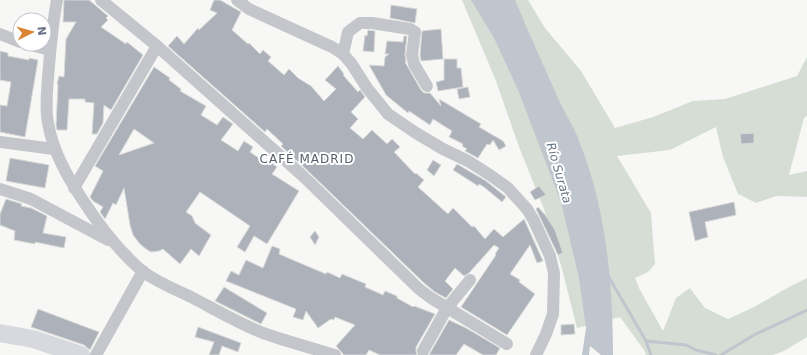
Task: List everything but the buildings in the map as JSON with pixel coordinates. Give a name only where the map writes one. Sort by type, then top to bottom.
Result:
[{"type":"highway","points":[[0,333],[33,339],[81,355]]},
{"type":"street","points":[[52,36],[57,0]]},
{"type":"street","points":[[101,0],[157,46],[303,176],[417,287],[431,298],[507,344]]},
{"type":"street","points":[[237,0],[249,9],[332,47],[343,54],[388,114],[416,133],[443,149],[468,161],[490,175],[508,188],[527,209],[550,256],[554,273],[553,314],[536,355]]},
{"type":"street","points":[[343,54],[348,32],[360,23],[372,23],[410,29],[415,32],[412,55],[414,64],[427,86]]},
{"type":"street","points":[[0,34],[12,39]]},
{"type":"street","points":[[74,188],[157,46]]},
{"type":"street","points":[[50,52],[47,95],[48,122],[54,149],[74,188],[112,242],[143,271],[164,286],[192,297],[223,315],[263,333],[335,355]]},
{"type":"street","points":[[0,142],[54,149]]},
{"type":"street","points":[[0,189],[31,199],[112,242]]},
{"type":"street","points":[[96,355],[143,271]]},
{"type":"street","points":[[423,351],[447,308],[470,280]]},
{"type":"shaded area","points":[[462,0],[528,0],[545,28],[581,71],[615,128],[653,117],[693,101],[725,99],[797,76],[807,57],[807,116],[804,118],[789,175],[807,171],[807,197],[776,196],[756,203],[738,194],[723,157],[716,127],[670,150],[617,156],[651,213],[655,264],[648,272],[635,278],[663,331],[676,298],[690,288],[705,308],[728,319],[754,307],[807,278],[807,337],[784,351],[773,355],[646,355],[620,317],[577,328],[562,269],[544,209],[519,147],[496,81]]},
{"type":"water","name":"Río Surata","points":[[471,0],[515,0],[559,100],[577,136],[596,192],[602,219],[609,273],[613,328],[613,355],[601,355],[590,346],[589,355],[582,355],[586,328],[579,278],[561,202],[518,90],[494,38]]},
{"type":"waterway","points":[[607,274],[646,341],[651,355]]},
{"type":"waterway","points":[[721,355],[754,335],[807,310]]},
{"type":"waterway","points":[[646,341],[686,345],[696,350],[716,355]]},
{"type":"district","name":"CAFÉ MADRID","points":[[307,159]]}]
